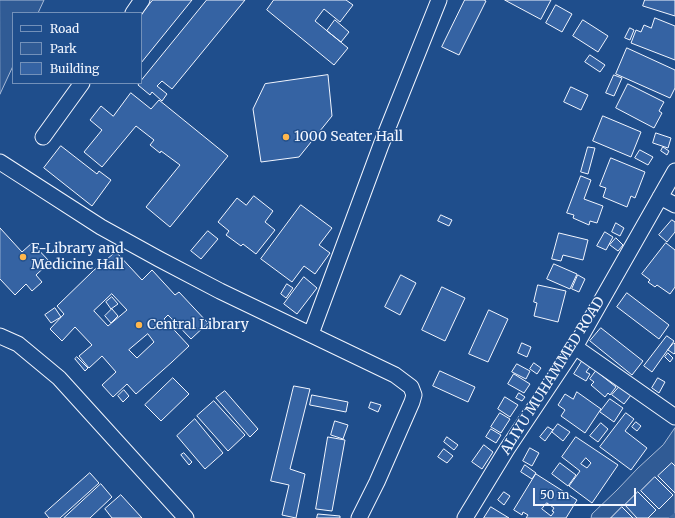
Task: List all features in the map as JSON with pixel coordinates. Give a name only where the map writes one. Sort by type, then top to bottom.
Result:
[{"type":"street","points":[[134,12],[142,0]]},
{"type":"street","points":[[311,334],[381,145],[440,0]]},
{"type":"street","points":[[43,137],[81,84]]},
{"type":"street","points":[[0,162],[107,230],[159,260],[395,375],[411,387],[414,395],[412,402],[377,482],[359,518]]},
{"type":"street","name":"ALIYU MUHAMMED ROAD","points":[[464,518],[507,449],[575,347],[675,171]]},
{"type":"street","points":[[660,197],[675,205]]},
{"type":"street","points":[[0,336],[18,344],[59,378],[186,518]]},
{"type":"street","points":[[575,347],[675,417]]},
{"type":"green space","points":[[0,0],[44,0],[38,12],[12,12],[12,68],[0,94]]},
{"type":"green space","points":[[675,428],[675,518],[591,518],[592,514],[663,445]]},
{"type":"building","points":[[153,0],[192,0],[142,62],[142,14]]},
{"type":"building","points":[[207,0],[245,0],[172,89],[162,81],[157,86],[167,94],[162,101],[152,92],[150,95],[138,85],[142,84],[142,80]]},
{"type":"building","points":[[274,0],[346,0],[353,5],[340,22],[324,9],[315,21],[348,48],[334,65],[267,10]]},
{"type":"building","points":[[465,0],[486,1],[459,55],[442,47]]},
{"type":"building","points":[[505,0],[551,0],[541,19]]},
{"type":"building","points":[[645,0],[675,0],[675,16],[643,6]]},
{"type":"building","points":[[556,5],[572,14],[562,32],[546,23]]},
{"type":"building","points":[[655,18],[675,26],[675,60],[631,43],[636,30],[641,32],[644,25],[651,28]]},
{"type":"building","points":[[335,20],[349,32],[341,42],[327,31]]},
{"type":"building","points":[[583,20],[608,36],[598,52],[573,36]]},
{"type":"building","points":[[630,28],[634,30],[630,40],[625,38]]},
{"type":"building","points":[[627,48],[675,70],[675,88],[670,98],[616,74]]},
{"type":"building","points":[[590,55],[605,65],[600,72],[585,62]]},
{"type":"building","name":"1000 Seater Hall","points":[[328,75],[332,116],[299,157],[261,162],[253,109],[265,84]]},
{"type":"building","points":[[614,75],[622,78],[614,96],[606,93]]},
{"type":"building","points":[[628,84],[664,102],[659,111],[662,113],[654,128],[616,108]]},
{"type":"building","points":[[571,87],[588,95],[581,110],[564,102]]},
{"type":"building","points":[[131,93],[151,109],[159,100],[228,156],[170,227],[146,207],[180,165],[150,145],[154,140],[136,126],[102,167],[84,152],[102,130],[90,120],[101,106],[113,116]]},
{"type":"building","points":[[603,116],[641,132],[631,157],[593,141]]},
{"type":"building","points":[[656,133],[671,138],[668,148],[653,143]]},
{"type":"building","points":[[61,146],[97,174],[99,171],[111,180],[92,206],[44,168]]},
{"type":"building","points":[[588,147],[595,148],[588,174],[581,172]]},
{"type":"building","points":[[663,147],[669,151],[667,155],[661,151]]},
{"type":"building","points":[[640,150],[653,157],[648,165],[635,158]]},
{"type":"building","points":[[611,158],[645,172],[635,198],[631,196],[627,207],[603,197],[606,188],[600,186]]},
{"type":"building","points":[[581,176],[591,180],[584,199],[603,206],[597,223],[590,221],[589,225],[573,218],[574,215],[567,213]]},
{"type":"building","points":[[254,196],[273,211],[265,222],[275,230],[256,254],[243,244],[241,246],[226,235],[229,231],[218,222],[237,198],[246,205]]},
{"type":"building","points":[[301,205],[332,228],[319,245],[330,253],[315,274],[304,266],[292,282],[261,259]]},
{"type":"building","points":[[441,215],[452,220],[449,226],[438,221]]},
{"type":"building","points":[[672,220],[675,222],[675,232],[667,242],[659,235]]},
{"type":"building","points":[[616,223],[624,228],[620,236],[612,232]]},
{"type":"building","name":"E-Library and Medicine Hall","points":[[0,228],[22,252],[32,243],[50,262],[36,275],[42,282],[32,291],[26,284],[15,295],[0,279]]},
{"type":"building","points":[[208,231],[218,239],[201,259],[191,251]]},
{"type":"building","points":[[605,232],[613,237],[606,250],[597,246]]},
{"type":"building","points":[[559,233],[588,240],[583,260],[563,255],[561,261],[552,259]]},
{"type":"building","points":[[616,238],[623,245],[618,251],[610,245]]},
{"type":"building","points":[[666,243],[675,250],[675,287],[670,294],[657,285],[655,287],[648,282],[650,280],[642,274]]},
{"type":"building","name":"Central Library","points":[[116,252],[142,280],[152,270],[175,295],[179,292],[208,323],[191,339],[168,315],[164,319],[189,346],[136,394],[127,384],[113,397],[102,385],[116,372],[102,356],[89,368],[79,356],[92,345],[75,327],[62,341],[50,329],[64,314],[57,306],[93,271]],"holes":[[[112,294],[127,310],[108,326],[94,311]],[[148,334],[154,342],[137,358],[129,350]]]},
{"type":"building","points":[[554,264],[577,274],[570,289],[547,279]]},
{"type":"building","points":[[401,275],[416,283],[400,315],[385,307]]},
{"type":"building","points":[[578,275],[585,279],[579,292],[572,289]]},
{"type":"building","points":[[304,277],[317,288],[297,314],[284,304]]},
{"type":"building","points":[[287,284],[293,288],[286,298],[281,294]]},
{"type":"building","points":[[538,285],[566,291],[558,322],[534,316],[537,303],[534,302]]},
{"type":"building","points":[[442,287],[465,298],[445,341],[422,330]]},
{"type":"building","points":[[627,293],[669,325],[659,339],[617,307]]},
{"type":"building","points":[[112,297],[118,304],[111,309],[106,302]]},
{"type":"building","points":[[55,308],[61,317],[51,323],[45,315]]},
{"type":"building","points":[[112,309],[118,316],[111,323],[105,316]]},
{"type":"building","points":[[489,310],[508,319],[488,362],[469,354]]},
{"type":"building","points":[[601,328],[643,361],[632,375],[590,341]]},
{"type":"building","points":[[667,336],[674,341],[652,372],[644,366]]},
{"type":"building","points":[[522,343],[531,347],[527,357],[518,353]]},
{"type":"building","points":[[674,343],[675,353],[674,354],[668,350]]},
{"type":"building","points":[[668,353],[673,358],[670,362],[665,357]]},
{"type":"building","points":[[77,357],[88,368],[85,371],[75,359]]},
{"type":"building","points":[[584,358],[592,364],[586,372],[590,374],[586,381],[574,374]]},
{"type":"building","points":[[534,363],[541,368],[537,374],[530,369]]},
{"type":"building","points":[[517,364],[530,371],[526,379],[512,372]]},
{"type":"building","points":[[440,371],[475,387],[468,402],[433,386]]},
{"type":"building","points":[[596,371],[616,387],[610,395],[608,393],[605,397],[591,385],[594,382],[590,379]]},
{"type":"building","points":[[514,374],[530,384],[524,393],[508,384]]},
{"type":"building","points":[[173,378],[189,394],[161,421],[145,405]]},
{"type":"building","points":[[658,378],[665,382],[659,393],[652,388]]},
{"type":"building","points":[[294,386],[310,389],[290,469],[305,474],[296,518],[282,515],[289,485],[271,481]]},
{"type":"building","points":[[620,386],[631,395],[624,404],[612,395]]},
{"type":"building","points":[[124,390],[129,396],[123,402],[118,396]]},
{"type":"building","points":[[225,391],[258,429],[250,437],[216,398]]},
{"type":"building","points":[[577,392],[601,409],[585,433],[561,416],[565,410],[558,405],[565,394],[573,399]]},
{"type":"building","points":[[519,393],[525,397],[522,401],[516,398]]},
{"type":"building","points":[[312,395],[348,402],[346,412],[310,405]]},
{"type":"building","points":[[505,397],[518,405],[510,417],[498,409]]},
{"type":"building","points":[[610,399],[623,408],[614,422],[600,412]]},
{"type":"building","points":[[214,401],[245,435],[228,451],[197,416]]},
{"type":"building","points":[[371,402],[381,405],[378,412],[369,408]]},
{"type":"building","points":[[500,413],[510,419],[501,433],[491,427]]},
{"type":"building","points":[[626,413],[634,419],[625,431],[647,448],[631,470],[600,447]]},
{"type":"building","points":[[195,419],[223,453],[205,469],[177,436]]},
{"type":"building","points":[[335,421],[348,425],[343,439],[331,435]]},
{"type":"building","points":[[636,422],[641,426],[637,431],[632,427]]},
{"type":"building","points":[[601,423],[608,429],[598,442],[590,436]]},
{"type":"building","points":[[558,424],[570,432],[563,441],[552,432]]},
{"type":"building","points":[[548,427],[553,430],[545,441],[540,437]]},
{"type":"building","points":[[491,429],[501,435],[496,443],[486,437]]},
{"type":"building","points":[[328,437],[345,440],[332,511],[316,509]]},
{"type":"building","points":[[447,437],[458,445],[454,450],[444,442]]},
{"type":"building","points":[[576,437],[618,465],[592,503],[569,486],[580,471],[562,457]],"holes":[[[586,458],[591,463],[587,468],[581,464]]]},
{"type":"building","points":[[484,445],[493,452],[482,469],[472,462]]},
{"type":"building","points":[[530,448],[539,453],[532,466],[523,461]]},
{"type":"building","points":[[444,449],[453,456],[447,463],[438,457]]},
{"type":"building","points":[[184,453],[192,462],[189,465],[181,455]]},
{"type":"building","points":[[560,463],[576,475],[568,486],[552,474]]},
{"type":"building","points":[[672,463],[675,466],[675,493],[658,476]]},
{"type":"building","points":[[525,465],[536,473],[532,479],[521,472]]},
{"type":"building","points":[[90,473],[99,483],[60,518],[49,518],[45,513]]},
{"type":"building","points":[[536,474],[577,500],[566,518],[526,518],[528,515],[523,512],[522,515],[514,510]],"holes":[[[547,503],[554,508],[552,511],[554,512],[551,516],[542,509]]]},
{"type":"building","points":[[655,477],[673,495],[659,509],[641,491]]},
{"type":"building","points":[[101,484],[112,497],[90,518],[64,518]]},
{"type":"building","points":[[504,492],[510,496],[504,505],[498,500]]},
{"type":"building","points":[[638,492],[656,510],[648,518],[637,518],[625,505]]},
{"type":"building","points":[[121,495],[142,518],[112,518],[105,509]]},
{"type":"building","points":[[491,507],[509,518],[484,518]]},
{"type":"building","points":[[622,507],[633,518],[611,518]]},
{"type":"building","points":[[318,514],[340,516],[340,518],[317,518]]},
{"type":"waterway","points":[[671,518],[675,515]]},
{"type":"place","name":"1000 Seater Hall","points":[[286,137]]},
{"type":"place","name":"E-Library and Medicine Hall","points":[[23,257]]},
{"type":"place","name":"Central Library","points":[[139,325]]}]
